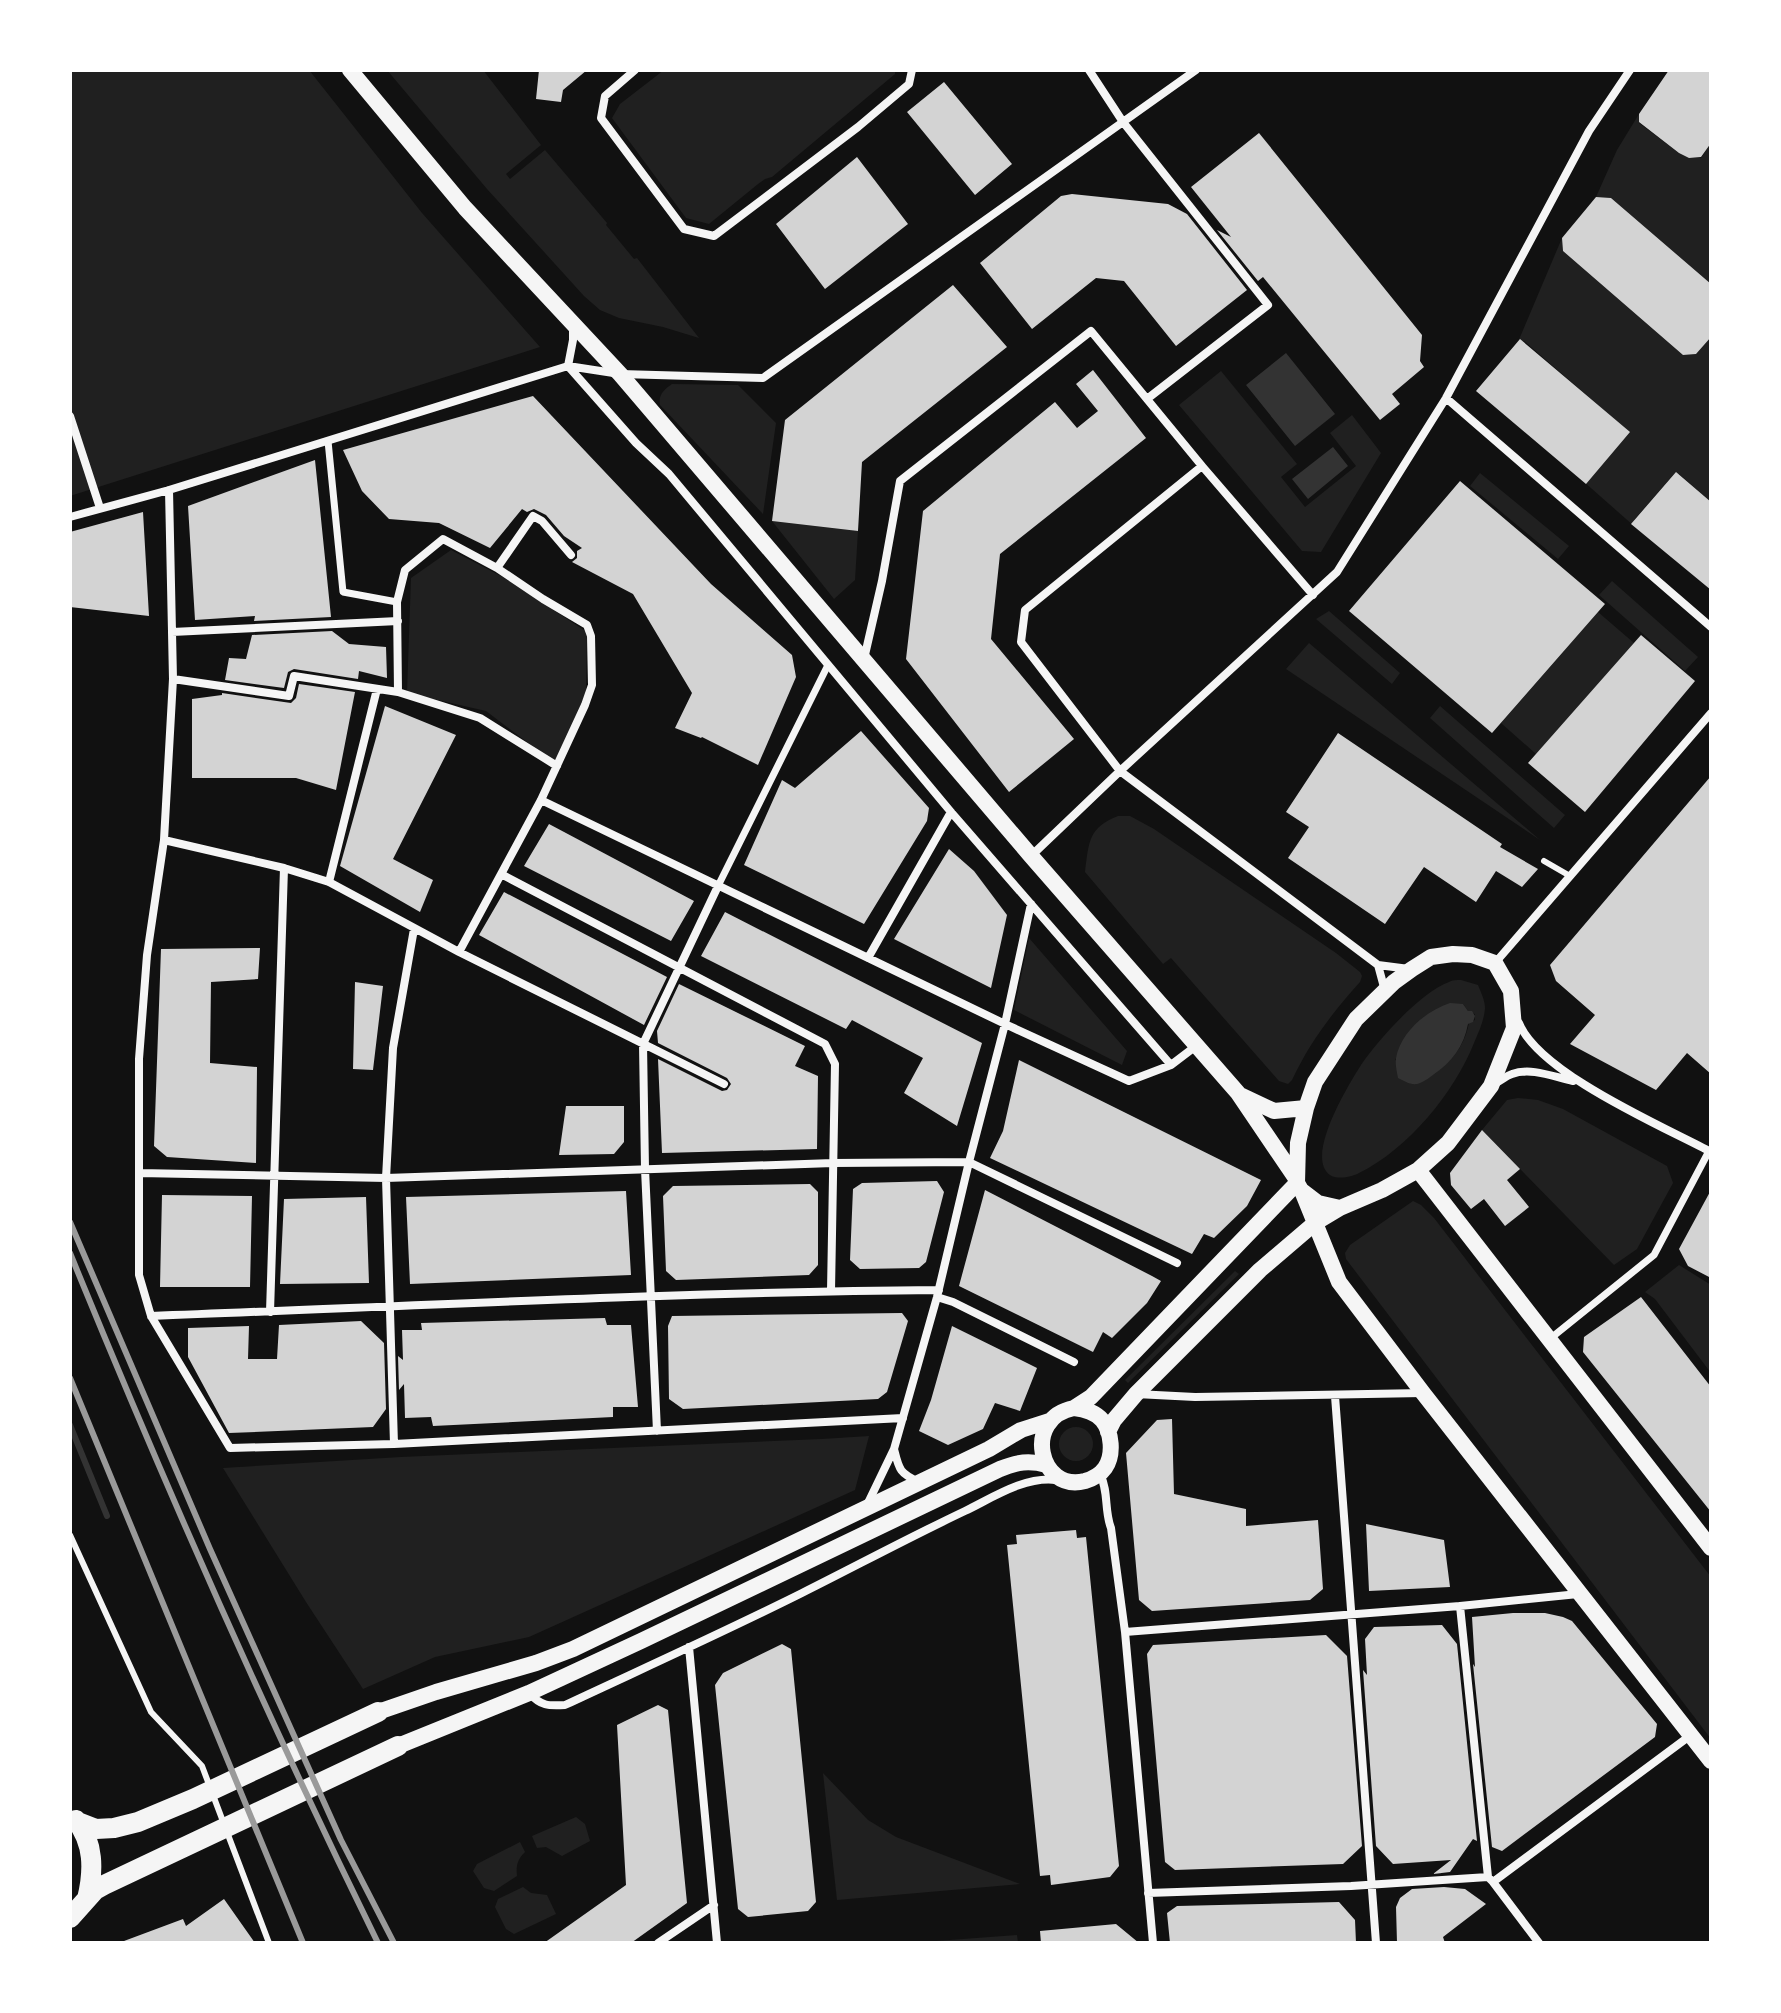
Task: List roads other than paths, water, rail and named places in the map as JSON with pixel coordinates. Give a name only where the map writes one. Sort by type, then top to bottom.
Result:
[{"type":"highway","points":[[74,1818],[96,1829],[138,1822],[378,1712]]},
{"type":"highway","points":[[70,1918],[95,1890],[104,1885],[398,1746]]},
{"type":"highway","points":[[74,1818],[85,1832],[90,1846],[91,1885],[87,1899]]},
{"type":"main road","points":[[350,70],[465,208],[620,374],[1031,856],[1240,1095],[1299,1184],[1339,1282],[1711,1761]]},
{"type":"main road","points":[[1108,1432],[1136,1394],[1260,1270],[1315,1223],[1418,1170],[1448,1143],[1491,1086],[1514,1028],[1511,991],[1495,963],[1472,955],[1453,954],[1431,957],[1412,969],[1356,1019],[1315,1082],[1298,1143],[1299,1184],[1318,1203],[1340,1208]]},
{"type":"main road","points":[[1240,1095],[1274,1111],[1306,1108]]},
{"type":"main road","points":[[1418,1170],[1711,1548]]},
{"type":"main road","points":[[1074,1408],[1091,1397],[1299,1184]]},
{"type":"main road","points":[[1074,1408],[1086,1409],[1102,1420],[1111,1441],[1111,1455],[1100,1474],[1078,1483],[1063,1480],[1051,1471],[1041,1448],[1049,1421],[1056,1414],[1074,1408]]},
{"type":"main road","points":[[378,1712],[573,1649],[989,1449],[1021,1430],[1049,1421]]},
{"type":"main road","points":[[398,1746],[529,1693],[1000,1469],[1029,1461],[1047,1465]]},
{"type":"street","points":[[635,70],[605,96],[601,118],[684,229],[714,236],[858,127],[909,84],[912,70]]},
{"type":"street","points":[[1089,70],[1123,122],[1268,305],[1147,399]]},
{"type":"street","points":[[70,517],[169,490],[568,366],[620,374],[763,378],[1196,70]]},
{"type":"street","points":[[1031,856],[1337,572],[1446,398],[1589,131],[1630,70]]},
{"type":"street","points":[[568,366],[573,323]]},
{"type":"street","points":[[864,659],[900,481],[1091,331],[1313,595]]},
{"type":"street","points":[[568,366],[636,443],[669,474],[951,812],[1171,1065]]},
{"type":"street","points":[[1446,398],[1711,627]]},
{"type":"street","points":[[70,416],[100,508]]},
{"type":"street","points":[[328,441],[343,592],[397,602]]},
{"type":"street","points":[[1202,466],[1025,610],[1021,642],[1120,771],[1378,965],[1412,969]]},
{"type":"street","points":[[169,490],[173,679],[164,840],[147,955],[140,1044],[139,1275],[151,1316],[230,1448],[394,1444],[903,1418]]},
{"type":"street","points":[[497,568],[533,516],[542,521],[571,555]]},
{"type":"street","points":[[398,692],[397,602],[405,570],[443,539],[497,568],[587,625],[591,636],[592,685],[541,800],[459,952]]},
{"type":"street","points":[[172,632],[398,621]]},
{"type":"street","points":[[657,1431],[645,1169],[643,1044],[828,665]]},
{"type":"street","points":[[173,679],[289,696],[294,676],[398,692],[480,718],[557,766]]},
{"type":"street","points":[[329,882],[377,689]]},
{"type":"street","points":[[1495,963],[1711,713]]},
{"type":"street","points":[[541,800],[1129,1081],[1171,1065],[1197,1046]]},
{"type":"street","points":[[868,958],[951,812]]},
{"type":"street","points":[[164,840],[284,868],[329,882],[414,929],[724,1084]]},
{"type":"street","points":[[270,1312],[284,868]]},
{"type":"street","points":[[501,874],[825,1044],[835,1064],[831,1291]]},
{"type":"street","points":[[865,1509],[894,1449],[938,1294],[1005,1024],[1031,904]]},
{"type":"street","points":[[394,1444],[386,1178],[393,1048],[414,929]]},
{"type":"street","points":[[1378,965],[1385,991]]},
{"type":"street","points":[[1512,1007],[1521,1029],[1534,1045],[1578,1082],[1710,1151],[1654,1255],[1549,1339]]},
{"type":"street","points":[[1491,1086],[1511,1074],[1523,1072],[1578,1082]]},
{"type":"street","points":[[139,1173],[386,1178],[833,1163],[969,1162],[1177,1263]]},
{"type":"street","points":[[151,1316],[652,1296],[831,1291],[938,1294],[1074,1362]]},
{"type":"street","points":[[1136,1394],[1195,1397],[1423,1393]]},
{"type":"street","points":[[1335,1396],[1376,1943]]},
{"type":"street","points":[[894,1449],[903,1475],[920,1482]]},
{"type":"street","points":[[1100,1474],[1106,1485],[1107,1518],[1125,1632],[1153,1943]]},
{"type":"street","points":[[529,1693],[538,1702],[550,1706],[565,1705],[800,1594],[903,1540],[1011,1489],[1047,1479],[1063,1480]]},
{"type":"street","points":[[1125,1632],[1579,1594]]},
{"type":"street","points":[[1460,1606],[1491,1880],[1539,1943]]},
{"type":"street","points":[[689,1647],[717,1943]]},
{"type":"street","points":[[1148,1893],[1491,1880],[1691,1735]]},
{"type":"street","points":[[658,1943],[671,1940],[714,1905]]},
{"type":"lane","points":[[1544,861],[1570,876]]},
{"type":"lane","points":[[70,1535],[151,1712],[202,1766],[269,1943]]},
{"type":"waterway","points":[[70,1425],[107,1516]]},
{"type":"railway","points":[[70,1222],[210,1549],[341,1840],[394,1943]]},
{"type":"railway","points":[[70,1253],[218,1601],[378,1943]]},
{"type":"railway","points":[[70,1378],[303,1943]]}]
